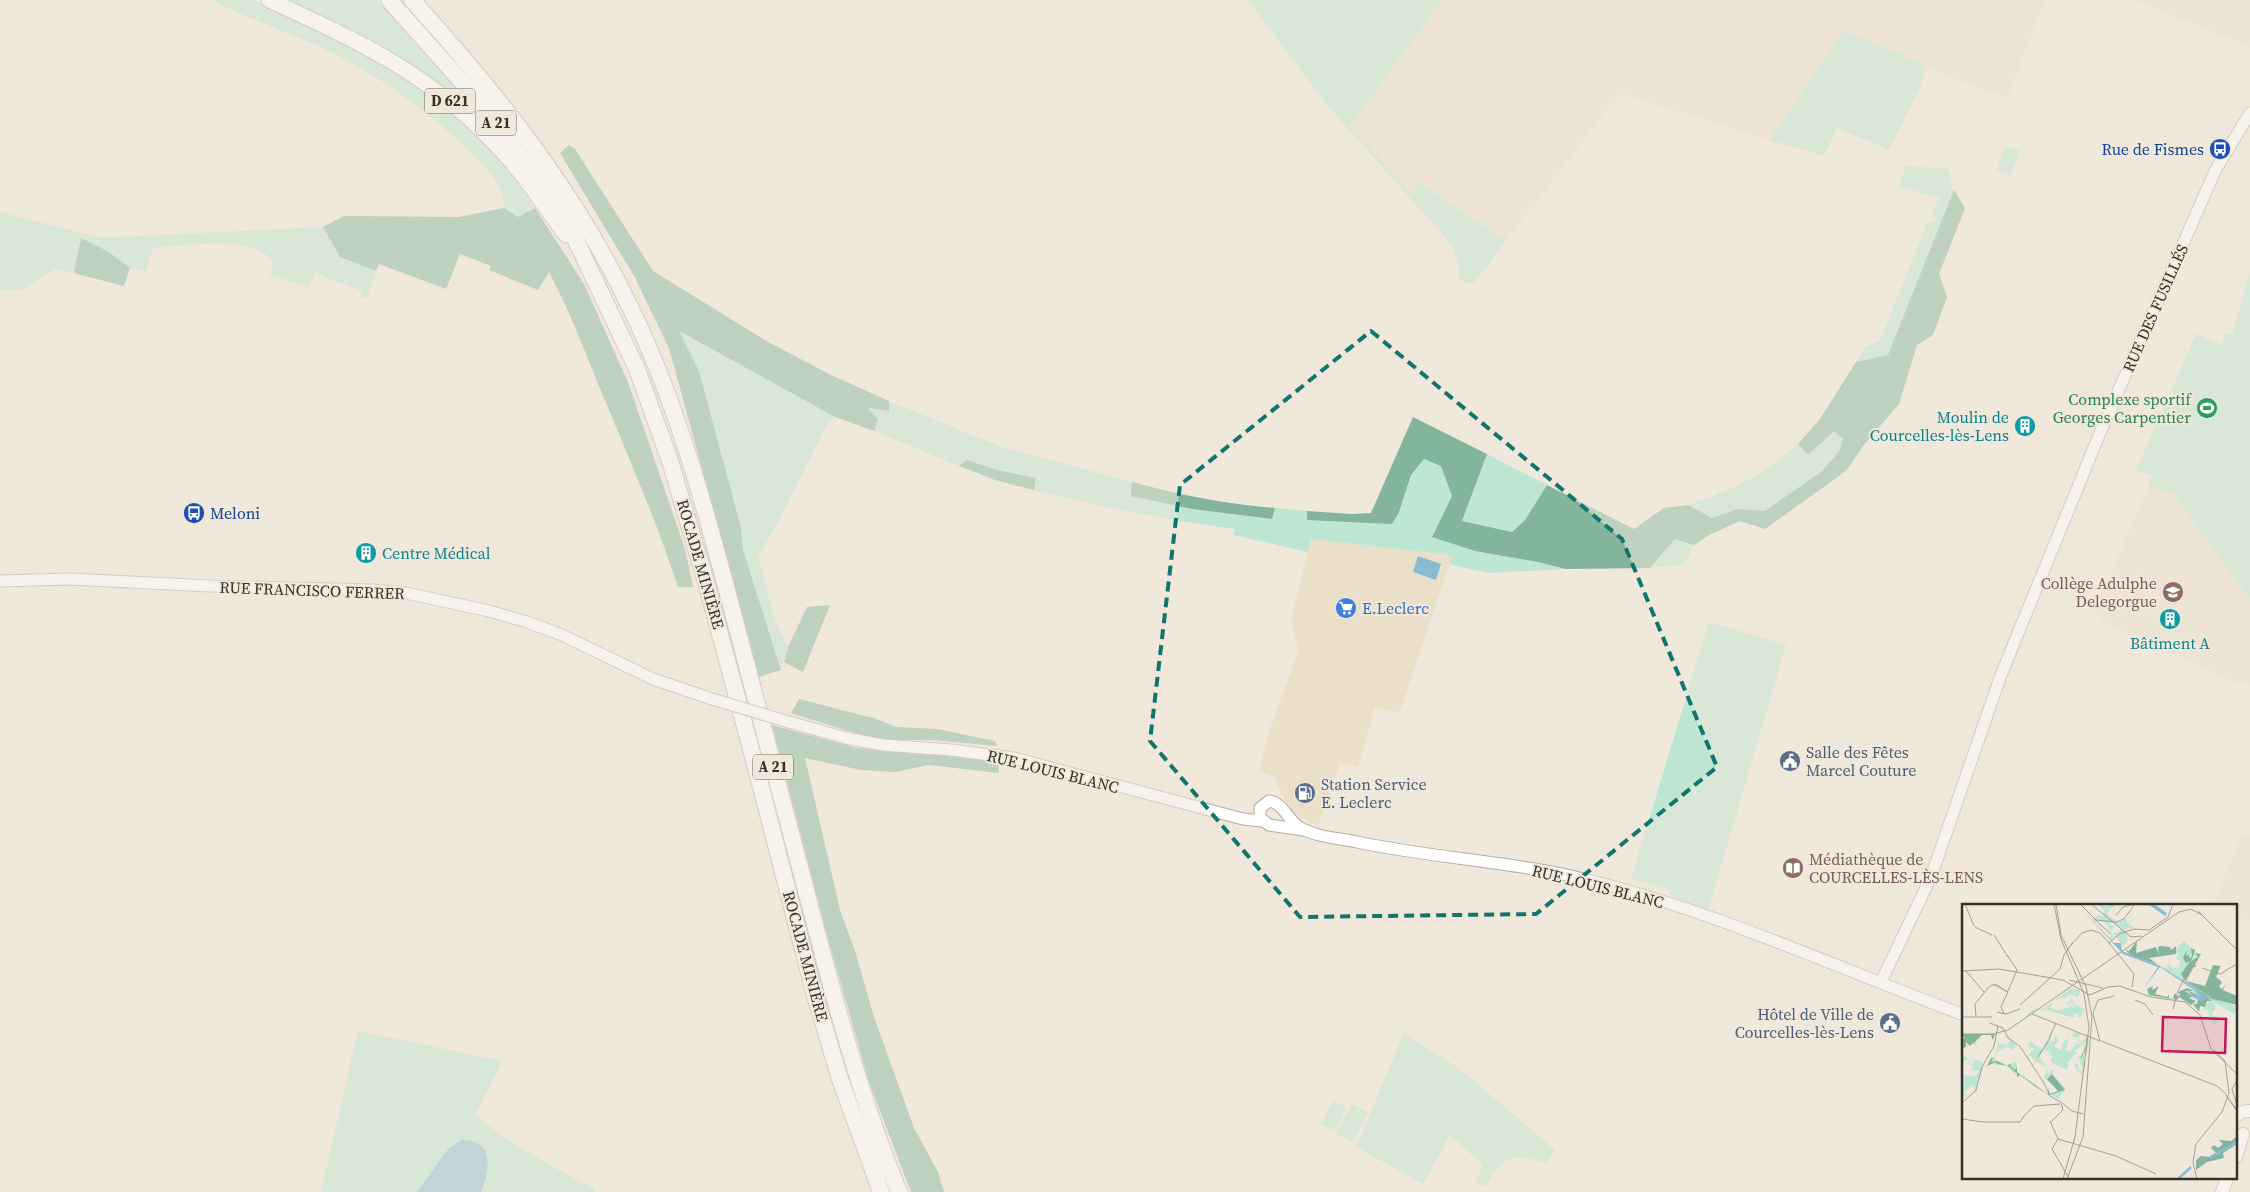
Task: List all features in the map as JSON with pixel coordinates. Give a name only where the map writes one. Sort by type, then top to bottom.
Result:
[{"type":"highway","name":"D 621","points":[[269,0],[375,50],[416,75],[454,104],[510,160],[585,260]]},
{"type":"highway","name":"ROCADE MINIÈRE","points":[[389,0],[468,88],[517,150],[564,218],[632,355],[670,461],[728,662],[814,992],[840,1079],[881,1192]]},
{"type":"highway","name":"ROCADE MINIÈRE","points":[[412,0],[490,88],[559,182],[603,254],[654,358],[677,420],[702,500],[831,986],[856,1072],[885,1157],[900,1192]]},
{"type":"main road","points":[[2238,1114],[2245,1110],[2250,1111]]},
{"type":"main road","points":[[2238,1150],[2243,1133]]},
{"type":"main road","points":[[2222,1192],[2226,1180]]},
{"type":"street","name":"RUE DES FUSILLÉS","points":[[1881,982],[1931,877],[2000,675],[2102,428],[2217,166],[2250,113]]},
{"type":"street","name":"RUE FRANCISCO FERRER","points":[[0,580],[70,579],[210,586],[372,590],[406,594],[488,611],[527,622],[562,635],[653,679],[782,720]]},
{"type":"street","name":"RUE LOUIS BLANC","points":[[782,720],[846,738],[883,745],[951,750],[1014,758],[1243,819],[1261,820]]},
{"type":"street","points":[[1273,801],[1278,803],[1282,811],[1281,818],[1274,824],[1269,825],[1261,820],[1258,814],[1265,802],[1273,801]]},
{"type":"street","name":"RUE LOUIS BLANC","points":[[1233,815],[1246,814],[1260,808]]},
{"type":"street","name":"RUE LOUIS BLANC","points":[[1282,811],[1292,823],[1304,830]]},
{"type":"street","name":"RUE LOUIS BLANC","points":[[1274,824],[1383,848],[1550,872],[1642,895],[1710,916],[1962,1014]]},
{"type":"highlighted area","points":[[1371,331],[1622,539],[1717,767],[1536,914],[1300,917],[1150,741],[1180,485]]},
{"type":"shaded area","points":[[1442,0],[2045,0],[2007,98],[1926,68],[1919,62],[1844,31],[1769,140],[1620,93],[1506,241],[1420,183],[1413,196],[1350,126]]},
{"type":"shaded area","points":[[2134,0],[2250,0],[2250,47]]},
{"type":"shaded area","name":"Collège Adulphe Delegorgue","points":[[2148,487],[2171,493],[2250,599],[2250,683],[2245,681],[2241,684],[2238,683],[2099,619],[2101,615],[2094,612]]},
{"type":"shaded area","points":[[1311,539],[1453,555],[1399,713],[1375,707],[1358,767],[1340,762],[1318,827],[1289,809],[1274,777],[1259,772],[1269,731],[1299,650],[1291,620]]},
{"type":"shaded area","points":[[2243,832],[2250,836],[2250,920],[2243,918],[2238,931],[2238,904],[2214,904]]},
{"type":"green space","points":[[212,0],[253,0],[337,39],[405,76],[441,103],[478,135],[509,172],[535,208],[518,217],[504,208],[501,191],[493,177],[482,164],[436,121],[381,80],[320,47]]},
{"type":"green space","points":[[282,0],[377,0],[479,113],[477,115]]},
{"type":"green space","points":[[1248,0],[1442,0],[1350,126],[1413,195],[1420,183],[1506,241],[1473,284],[1458,280],[1459,266],[1452,245],[1327,105]]},
{"type":"green space","points":[[1844,31],[1919,62],[1926,68],[1918,92],[1889,150],[1837,128],[1824,156],[1769,140]]},
{"type":"green space","points":[[569,145],[575,149],[653,271],[768,342],[831,375],[889,401],[889,411],[868,408],[878,419],[874,431],[835,417],[679,331],[699,371],[741,528],[743,550],[781,670],[759,677],[669,348],[634,276],[560,153]]},
{"type":"green space","points":[[2005,146],[2020,151],[2011,175],[1997,170]]},
{"type":"green space","points":[[1906,166],[1949,169],[1951,186],[1954,190],[1888,355],[1856,362],[1865,347],[1880,341],[1927,224],[1936,220],[1933,213],[1939,198],[1899,186]]},
{"type":"green space","points":[[1954,190],[1965,208],[1939,274],[1947,297],[1933,335],[1917,345],[1899,404],[1863,446],[1846,471],[1765,529],[1740,521],[1709,535],[1694,545],[1675,539],[1650,568],[1566,569],[1475,551],[1432,537],[1452,496],[1441,466],[1424,459],[1411,475],[1399,512],[1392,524],[1307,520],[1307,511],[1352,514],[1371,513],[1413,417],[1487,454],[1462,521],[1512,532],[1525,520],[1547,485],[1634,529],[1664,508],[1688,505],[1712,518],[1737,509],[1765,511],[1822,471],[1839,452],[1843,439],[1834,431],[1808,455],[1798,444],[1820,419],[1856,362],[1888,355]]},
{"type":"green space","points":[[504,208],[518,217],[535,208],[584,284],[628,382],[685,549],[693,587],[678,587],[633,468],[571,319],[549,272],[538,290],[489,270],[491,266],[460,254],[446,289],[379,264],[376,271],[340,257],[323,227],[344,216],[459,217]]},
{"type":"green space","points":[[0,212],[101,238],[323,227],[340,257],[376,271],[367,298],[361,297],[362,291],[315,273],[309,287],[270,275],[273,261],[263,253],[249,247],[234,244],[199,244],[153,248],[146,271],[130,268],[109,252],[81,238],[74,273],[54,269],[20,291],[0,289]]},
{"type":"green space","points":[[81,238],[109,252],[130,268],[124,286],[74,273]]},
{"type":"green space","name":"Complexe sportif Georges Carpentier","points":[[2250,272],[2250,599],[2172,493],[2148,487],[2152,476],[2136,471],[2196,334],[2222,345],[2226,333],[2232,335]]},
{"type":"green space","points":[[678,331],[835,417],[827,425],[776,526],[758,556],[775,621],[788,647],[781,670],[743,550],[741,528],[699,371]]},
{"type":"green space","points":[[889,401],[1002,447],[1132,482],[1132,496],[1192,509],[1272,519],[1275,508],[1307,511],[1308,520],[1399,512],[1411,475],[1424,458],[1441,465],[1452,496],[1432,536],[1475,551],[1566,569],[1490,573],[1450,565],[1452,555],[1311,539],[1308,552],[1233,535],[1235,529],[1184,522],[1034,490],[1036,478],[997,470],[967,460],[959,466],[874,431],[878,419],[867,408],[889,411]]},
{"type":"green space","points":[[1834,431],[1844,439],[1839,452],[1822,471],[1765,511],[1737,509],[1712,518],[1688,505],[1747,481],[1772,465],[1798,444],[1808,455]]},
{"type":"green space","points":[[1487,454],[1547,485],[1525,520],[1512,532],[1462,521]]},
{"type":"green space","points":[[967,460],[997,470],[1036,478],[1034,490],[995,480],[959,466]]},
{"type":"green space","points":[[1132,482],[1203,498],[1275,508],[1272,519],[1192,509],[1131,496]]},
{"type":"green space","points":[[1675,539],[1694,545],[1685,564],[1650,568]]},
{"type":"green space","points":[[830,605],[803,672],[784,662],[788,647],[807,607]]},
{"type":"green space","points":[[1709,622],[1786,645],[1708,910],[1688,904],[1670,895],[1671,890],[1631,879]]},
{"type":"green space","points":[[799,699],[873,718],[897,727],[937,729],[995,741],[997,746],[931,740],[885,740],[848,731],[791,713]]},
{"type":"green space","points":[[772,725],[857,748],[998,760],[999,773],[929,765],[895,772],[861,770],[805,758],[840,910],[855,951],[874,1017],[914,1128],[938,1172],[944,1192],[911,1192],[869,1082],[827,935]]},
{"type":"green space","points":[[358,1031],[502,1061],[475,1115],[533,1155],[595,1189],[594,1192],[321,1192]]},
{"type":"green space","points":[[1404,1033],[1460,1069],[1555,1150],[1547,1163],[1517,1157],[1504,1162],[1492,1175],[1486,1186],[1475,1183],[1483,1165],[1450,1135],[1423,1184],[1356,1147]]},
{"type":"green space","points":[[1333,1101],[1346,1107],[1335,1130],[1321,1124]]},
{"type":"green space","points":[[1351,1104],[1368,1112],[1353,1142],[1336,1134]]},
{"type":"water","points":[[1418,556],[1441,564],[1436,580],[1413,572]]},
{"type":"water","points":[[462,1140],[473,1141],[485,1151],[488,1166],[481,1192],[417,1192],[449,1148]]},
{"type":"place","name":"Rue de Fismes","points":[[2220,149]]},
{"type":"place","name":"Complexe sportif Georges Carpentier","points":[[2207,408]]},
{"type":"place","name":"Moulin de Courcelles-lès-Lens","points":[[2025,426]]},
{"type":"place","name":"Meloni","points":[[194,513]]},
{"type":"place","name":"Centre Médical","points":[[366,553]]},
{"type":"place","name":"Collège Adulphe Delegorgue","points":[[2173,592]]},
{"type":"place","name":"E.Leclerc","points":[[1346,608]]},
{"type":"place","name":"Bâtiment A","points":[[2170,619]]},
{"type":"place","name":"Salle des Fêtes Marcel Couture","points":[[1790,761]]},
{"type":"place","name":"Station Service E. Leclerc","points":[[1305,793]]},
{"type":"place","name":"Médiathèque de COURCELLES-LÈS-LENS","points":[[1793,868]]},
{"type":"place","name":"Hôtel de Ville de Courcelles-lès-Lens","points":[[1890,1023]]}]
